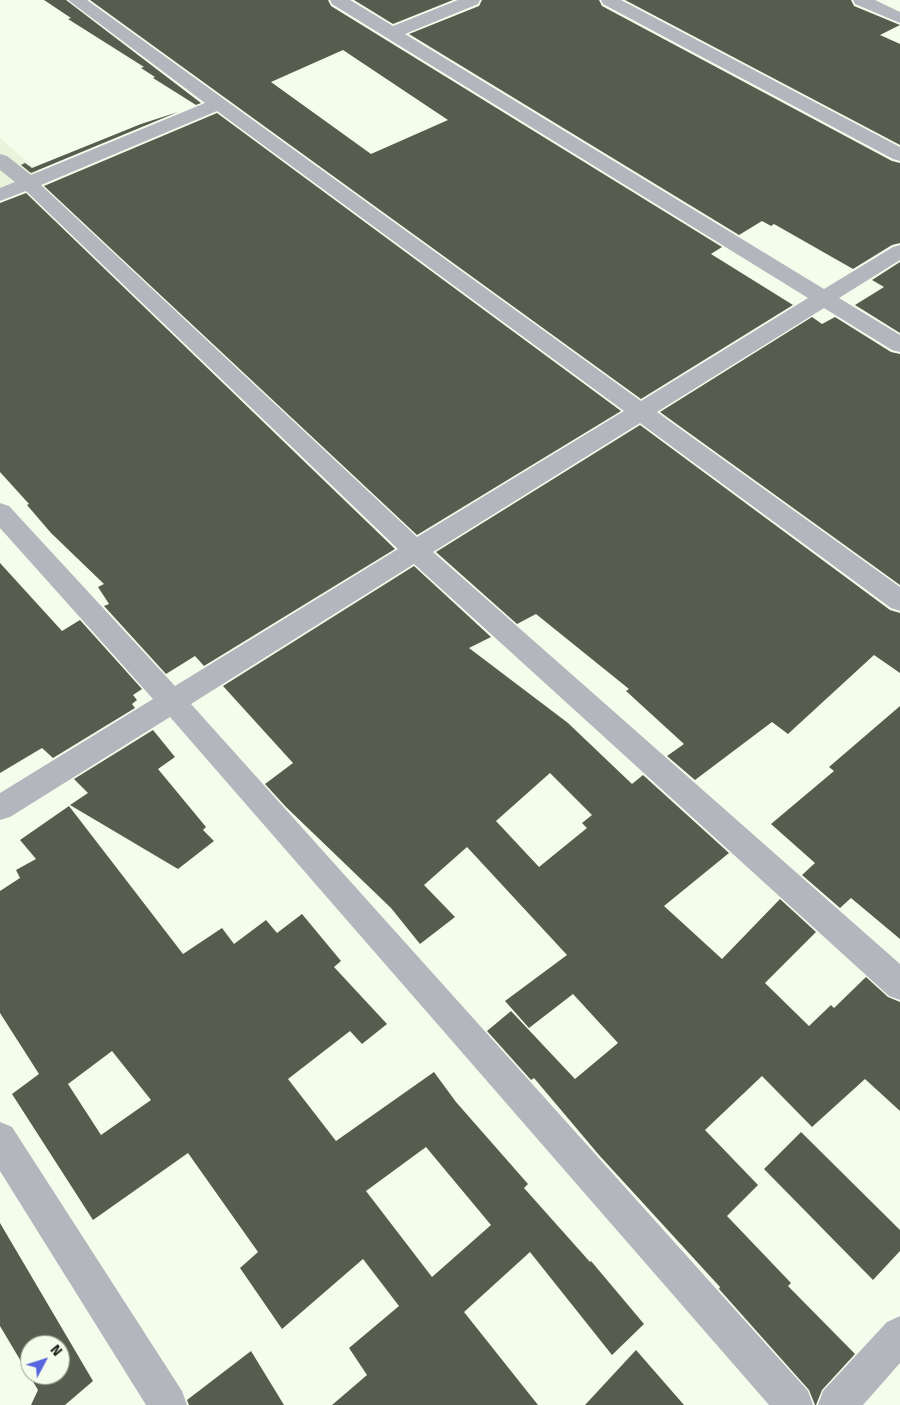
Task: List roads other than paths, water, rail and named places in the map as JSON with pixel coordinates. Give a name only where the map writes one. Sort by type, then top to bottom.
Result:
[{"type":"street","points":[[338,0],[900,345]]},
{"type":"street","points":[[392,33],[472,0]]},
{"type":"street","points":[[609,0],[900,155]]},
{"type":"street","points":[[861,0],[900,18]]},
{"type":"street","points":[[86,2],[219,104],[900,601]]},
{"type":"street","points":[[0,195],[219,104]]},
{"type":"street","points":[[0,160],[28,183],[416,551],[900,985]]},
{"type":"street","points":[[0,808],[900,252]]},
{"type":"street","points":[[0,512],[172,702],[794,1405]]},
{"type":"street","points":[[0,1139],[168,1405]]},
{"type":"street","points":[[837,1405],[900,1335]]}]
